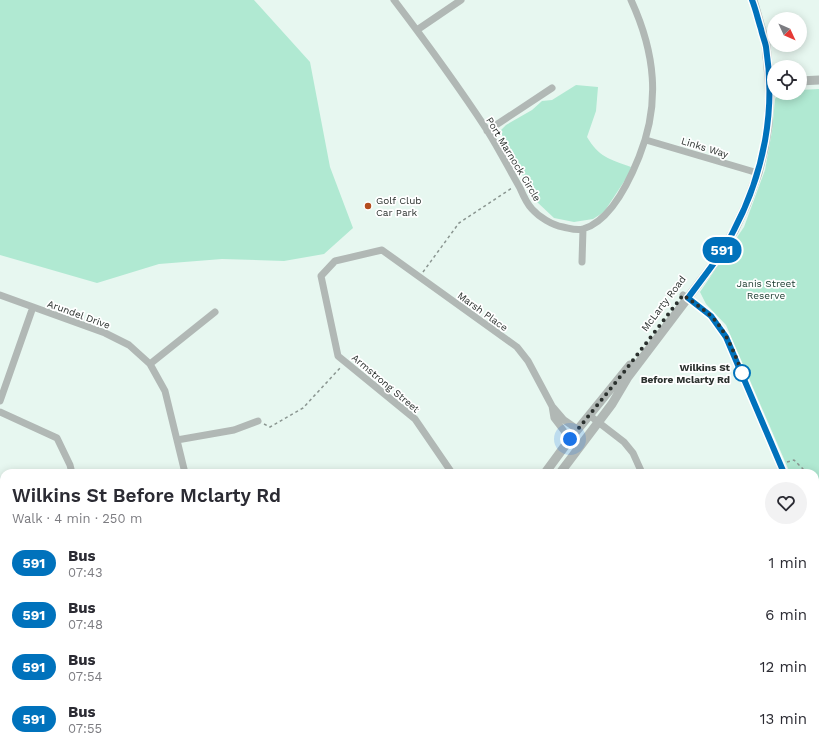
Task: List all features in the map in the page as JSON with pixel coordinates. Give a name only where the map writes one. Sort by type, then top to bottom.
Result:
[{"type":"street","name":"Port Marnock Circle","points":[[394,0],[417,30],[487,131],[531,209],[554,225],[574,230],[583,229]]},
{"type":"street","points":[[417,30],[462,0]]},
{"type":"street","points":[[582,262],[583,229],[600,221],[619,198],[634,169],[646,140],[651,114],[653,76],[647,41],[638,14],[631,0]]},
{"type":"street","name":"McLarty Road","points":[[752,0],[761,30],[761,48],[767,70]]},
{"type":"street","points":[[807,81],[819,80]]},
{"type":"street","points":[[487,131],[552,88]]},
{"type":"street","name":"McLarty Road","points":[[548,469],[589,415],[685,296],[712,266],[734,231],[747,203],[755,172],[764,149],[768,126],[769,100]]},
{"type":"street","name":"Links Way","points":[[646,140],[755,172]]},
{"type":"street","name":"Marsh Place","points":[[382,250],[517,347],[528,361],[552,406],[574,434]]},
{"type":"street","name":"Armstrong Street","points":[[382,250],[335,261],[321,276],[338,356],[415,418],[449,469]]},
{"type":"street","name":"Arundel Drive","points":[[0,295],[105,333],[129,345],[150,364],[165,391],[184,469]]},
{"type":"street","points":[[685,296],[711,316],[726,337],[782,469]]},
{"type":"street","name":"McLarty Road","points":[[563,469],[612,404],[628,376],[685,296]]},
{"type":"street","points":[[0,402],[33,307]]},
{"type":"street","points":[[150,364],[215,312]]},
{"type":"street","name":"Marsh Place","points":[[552,406],[554,418],[574,434]]},
{"type":"street","points":[[0,412],[57,438],[71,469]]},
{"type":"street","points":[[589,415],[624,442],[634,453],[640,469]]},
{"type":"street","points":[[177,440],[234,430],[258,421]]},
{"type":"street","points":[[574,434],[583,443]]},
{"type":"path","points":[[420,277],[459,223],[517,184]]},
{"type":"path","points":[[258,421],[270,427],[303,408],[345,362]]},
{"type":"path","points":[[781,465],[794,460],[803,469]]},
{"type":"green space","points":[[0,0],[254,0],[310,62],[330,167],[353,228],[324,254],[284,261],[222,259],[159,264],[97,283],[0,255]]},
{"type":"green space","points":[[576,85],[598,87],[596,111],[587,137],[591,144],[605,156],[631,167],[629,174],[604,212],[593,219],[574,222],[554,218],[536,201],[500,131],[506,125],[532,110],[542,101],[552,100]]},
{"type":"green space","name":"Janis Street Reserve","points":[[819,89],[819,469],[788,469],[726,325],[706,304],[700,292],[744,227],[765,170],[772,131],[775,100],[807,100],[807,90]]},
{"type":"bus line","name":"591","points":[[752,0],[766,45],[770,89],[768,126],[764,149],[758,173],[747,203],[734,231],[712,266],[688,298],[711,316],[726,337],[782,469]]},
{"type":"place","name":"Golf Club Car Park","points":[[368,206]]},
{"type":"place","name":"Wilkins St Before Mclarty Rd","points":[[742,373]]},
{"type":"route","points":[[570,439],[683,295],[706,312],[719,326],[729,342],[745,380],[742,373]]}]
